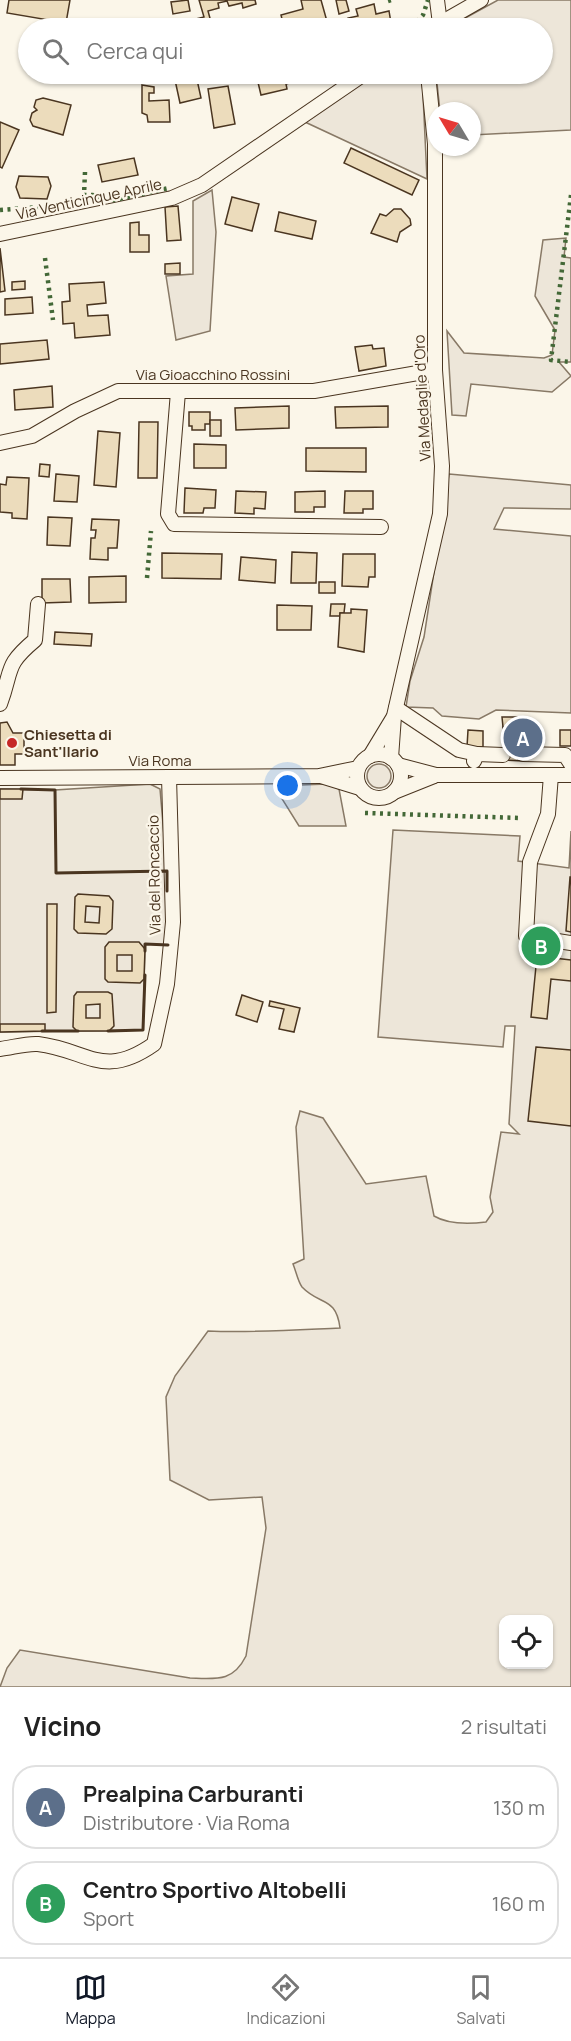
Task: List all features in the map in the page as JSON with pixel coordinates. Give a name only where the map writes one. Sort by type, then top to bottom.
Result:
[{"type":"street","points":[[436,18],[437,0]]},
{"type":"street","points":[[450,18],[481,0]]},
{"type":"street","name":"Via Venticinque Aprile","points":[[0,234],[172,198],[202,185],[349,84]]},
{"type":"street","name":"Via Medaglie d'Oro","points":[[395,761],[395,712],[440,514],[442,466],[435,370],[435,144],[429,84]]},
{"type":"street","name":"Via Gioacchino Rossini","points":[[0,443],[32,436],[75,411],[118,391],[314,391],[435,370]]},
{"type":"street","points":[[178,392],[168,514],[174,524],[381,527]]},
{"type":"street","points":[[0,704],[12,661],[18,653],[35,640],[38,604]]},
{"type":"street","points":[[395,712],[459,750],[477,754],[503,755]]},
{"type":"street","name":"Via Medaglie d'Oro","points":[[370,756],[395,712]]},
{"type":"street","name":"Via Roma","points":[[370,756],[384,754],[395,761],[436,775]]},
{"type":"street","points":[[468,774],[477,754]]},
{"type":"street","points":[[523,754],[565,755],[571,764]]},
{"type":"street","points":[[360,788],[358,768],[370,756]]},
{"type":"street","points":[[394,792],[400,779],[395,761]]},
{"type":"street","name":"Via Roma","points":[[0,778],[319,776],[358,768]]},
{"type":"street","name":"Via Roma","points":[[319,776],[360,788],[366,794],[380,798],[436,775],[571,775]]},
{"type":"street","points":[[551,775],[548,814],[530,862],[526,936],[571,943]]},
{"type":"street","name":"Via del Roncaccio","points":[[0,1049],[37,1044],[87,1059],[116,1063],[138,1055],[154,1044],[172,932],[174,885],[169,777]]},
{"type":"shaded area","points":[[498,0],[571,0],[571,130],[481,135],[481,102],[439,102],[437,84],[553,84],[553,18],[465,18]]},
{"type":"shaded area","points":[[357,84],[422,84],[427,179],[305,122]]},
{"type":"shaded area","points":[[212,190],[216,232],[210,331],[176,340],[166,276],[193,274],[193,201]]},
{"type":"shaded area","points":[[566,238],[564,257],[571,258],[571,362],[559,362],[571,376],[552,392],[471,384],[466,416],[452,415],[447,331],[464,353],[544,358],[552,355],[555,330],[535,296],[543,240]]},
{"type":"shaded area","points":[[449,474],[571,485],[571,509],[504,508],[494,529],[571,536],[571,713],[496,710],[479,719],[442,716],[433,708],[406,707],[410,681],[424,637]]},
{"type":"shaded area","points":[[379,764],[387,768],[391,776],[387,784],[379,788],[371,784],[367,776],[371,768]]},
{"type":"shaded area","points":[[150,784],[160,789],[167,871],[56,873],[55,790]]},
{"type":"shaded area","points":[[327,784],[339,789],[346,826],[299,826],[274,786]]},
{"type":"shaded area","points":[[0,789],[55,790],[56,873],[167,871],[168,945],[145,944],[143,1030],[0,1032]]},
{"type":"shaded area","points":[[393,830],[520,836],[518,861],[569,868],[571,831],[571,1687],[0,1687],[7,1668],[20,1650],[190,1678],[223,1677],[236,1671],[246,1656],[266,1528],[262,1497],[209,1500],[170,1480],[166,1397],[175,1376],[208,1331],[340,1328],[338,1318],[331,1306],[302,1287],[293,1264],[304,1259],[296,1127],[300,1111],[323,1118],[366,1184],[426,1176],[434,1216],[459,1223],[486,1222],[493,1212],[490,1197],[501,1132],[519,1134],[509,1124],[515,1026],[505,1026],[503,1047],[378,1037]]},
{"type":"building","points":[[9,0],[70,0],[67,18],[36,18],[7,13]]},
{"type":"building","points":[[188,0],[190,11],[173,14],[171,2]]},
{"type":"building","points":[[199,0],[255,0],[256,4],[243,8],[242,3],[229,6],[227,1],[218,3],[219,8],[208,11],[210,18],[200,18],[204,17]]},
{"type":"building","points":[[301,0],[321,0],[326,18],[282,18],[281,15],[303,9]]},
{"type":"building","points":[[336,0],[346,0],[349,11],[339,14]]},
{"type":"building","points":[[374,4],[376,14],[389,11],[390,18],[348,18],[358,16],[356,9]]},
{"type":"building","points":[[176,84],[198,84],[201,98],[180,103]]},
{"type":"building","points":[[258,84],[286,84],[287,89],[261,95]]},
{"type":"building","points":[[142,85],[154,87],[154,93],[149,93],[149,101],[169,100],[170,122],[148,122],[147,115],[142,113]]},
{"type":"building","points":[[228,86],[235,124],[214,128],[208,89]]},
{"type":"building","points":[[43,98],[71,105],[63,135],[33,126],[30,120],[32,113],[37,110],[34,107],[36,100]]},
{"type":"building","points":[[0,122],[19,130],[2,168],[0,167]]},
{"type":"building","points":[[351,148],[419,180],[412,195],[344,163]]},
{"type":"building","points":[[134,158],[138,175],[102,182],[98,165]]},
{"type":"building","points":[[19,176],[48,177],[51,186],[47,199],[20,198],[16,187]]},
{"type":"building","points":[[232,197],[259,204],[252,231],[225,224]]},
{"type":"building","points":[[178,206],[181,240],[167,241],[165,207]]},
{"type":"building","points":[[394,209],[401,209],[410,219],[411,225],[400,232],[397,242],[371,233],[380,214],[386,216]]},
{"type":"building","points":[[279,212],[316,221],[312,239],[275,231]]},
{"type":"building","points":[[139,222],[139,235],[149,235],[149,252],[130,252],[130,223]]},
{"type":"building","points":[[0,248],[5,291],[0,292]]},
{"type":"building","points":[[180,263],[180,274],[165,274],[165,264]]},
{"type":"building","points":[[25,281],[25,289],[12,290],[12,282]]},
{"type":"building","points":[[104,282],[106,303],[87,305],[88,316],[108,315],[110,335],[75,338],[74,323],[63,324],[62,302],[70,301],[69,284]]},
{"type":"building","points":[[32,297],[33,313],[5,315],[5,299]]},
{"type":"building","points":[[47,340],[49,359],[0,364],[0,344]]},
{"type":"building","points":[[372,345],[373,349],[384,348],[386,366],[359,371],[355,347]]},
{"type":"building","points":[[52,386],[53,407],[15,410],[14,390]]},
{"type":"building","points":[[289,406],[289,428],[236,430],[235,408]]},
{"type":"building","points":[[388,406],[388,427],[336,428],[335,407]]},
{"type":"building","points":[[189,412],[210,412],[210,424],[205,424],[205,430],[192,430],[192,426],[189,426]]},
{"type":"building","points":[[210,420],[221,420],[221,436],[210,436]]},
{"type":"building","points":[[139,422],[158,422],[157,478],[138,478]]},
{"type":"building","points":[[98,431],[120,433],[116,487],[94,485]]},
{"type":"building","points":[[194,444],[226,445],[226,468],[194,468]]},
{"type":"building","points":[[306,448],[366,448],[366,472],[306,471]]},
{"type":"building","points":[[40,464],[50,465],[49,477],[39,476]]},
{"type":"building","points":[[56,474],[79,476],[77,502],[54,501]]},
{"type":"building","points":[[7,477],[29,478],[27,519],[12,518],[12,513],[0,512],[0,484],[6,485]]},
{"type":"building","points":[[185,488],[216,490],[215,508],[204,508],[203,513],[184,513]]},
{"type":"building","points":[[236,491],[266,492],[265,509],[254,508],[254,514],[235,513]]},
{"type":"building","points":[[325,491],[325,507],[314,507],[314,512],[295,512],[295,492]]},
{"type":"building","points":[[345,491],[373,491],[373,509],[363,509],[363,513],[344,513]]},
{"type":"building","points":[[48,517],[72,518],[70,546],[47,545]]},
{"type":"building","points":[[92,519],[119,520],[117,548],[108,548],[108,560],[90,559],[91,538],[95,538],[96,530],[91,530]]},
{"type":"building","points":[[292,552],[317,553],[316,583],[291,583]]},
{"type":"building","points":[[162,553],[222,554],[221,579],[162,578]]},
{"type":"building","points":[[343,554],[375,554],[375,577],[369,577],[368,587],[342,586]]},
{"type":"building","points":[[241,557],[276,560],[275,583],[239,580]]},
{"type":"building","points":[[126,576],[126,602],[89,603],[89,577]]},
{"type":"building","points":[[42,579],[70,579],[71,602],[42,603]]},
{"type":"building","points":[[319,582],[335,582],[335,593],[319,593]]},
{"type":"building","points":[[331,604],[345,604],[344,613],[340,613],[340,616],[330,616]]},
{"type":"building","points":[[277,605],[312,606],[311,630],[277,630]]},
{"type":"building","points":[[351,609],[367,610],[364,652],[338,647],[340,613],[351,613]]},
{"type":"building","points":[[55,632],[92,634],[91,646],[54,644]]},
{"type":"building","points":[[502,717],[522,717],[522,728],[503,727]]},
{"type":"building","name":"Chiesetta di Sant'Ilario","points":[[7,722],[13,733],[24,733],[24,754],[15,754],[15,765],[0,765],[0,723]]},
{"type":"building","points":[[503,727],[522,728],[523,761],[503,760]]},
{"type":"building","points":[[468,730],[483,731],[483,747],[467,747]]},
{"type":"building","points":[[560,730],[571,730],[571,746],[560,746]]},
{"type":"building","points":[[0,789],[23,789],[22,799],[0,799]]},
{"type":"building","points":[[571,877],[571,932],[566,931]]},
{"type":"building","points":[[78,894],[109,896],[113,901],[112,929],[106,934],[78,933],[74,929],[75,897]],"holes":[[[86,906],[100,907],[99,923],[85,922]]]},
{"type":"building","points":[[47,904],[57,904],[56,1012],[47,1013]]},
{"type":"building","points":[[109,942],[139,942],[145,949],[144,979],[140,983],[108,982],[105,979],[105,947]],"holes":[[[117,955],[132,955],[132,971],[117,971]]]},
{"type":"building","points":[[537,956],[571,960],[571,981],[551,979],[547,1019],[531,1017]]},
{"type":"building","points":[[77,992],[112,994],[114,1026],[109,1031],[77,1031],[73,1027],[74,996]],"holes":[[[100,1004],[100,1018],[86,1018],[86,1005]]]},
{"type":"building","points":[[242,995],[263,1002],[257,1022],[236,1015]]},
{"type":"building","points":[[270,1001],[300,1008],[294,1032],[279,1029],[284,1009],[269,1006]]},
{"type":"building","points":[[0,1024],[45,1024],[45,1031],[0,1032]]},
{"type":"building","points":[[536,1047],[571,1050],[571,1126],[528,1121]]},
{"type":"hedge","points":[[420,18],[428,0]]},
{"type":"hedge","points":[[85,172],[84,195],[93,195],[109,201],[169,188]]},
{"type":"hedge","points":[[571,195],[551,360],[571,362]]},
{"type":"hedge","points":[[0,210],[38,207]]},
{"type":"hedge","points":[[45,258],[53,320]]},
{"type":"hedge","points":[[147,578],[151,531]]},
{"type":"hedge","points":[[365,813],[520,818]]},
{"type":"wall","points":[[21,789],[55,790],[56,873],[167,871],[167,891]]},
{"type":"wall","points":[[145,951],[145,944],[168,945]]},
{"type":"wall","points":[[108,1031],[143,1030],[145,975]]},
{"type":"wall","points":[[42,1031],[78,1031]]},
{"type":"place","name":"Prealpina Carburanti","points":[[523,738]]},
{"type":"place","name":"Chiesetta di Sant'Ilario","points":[[12,743]]},
{"type":"place","name":"Centro Sportivo Altobelli","points":[[541,946]]}]
